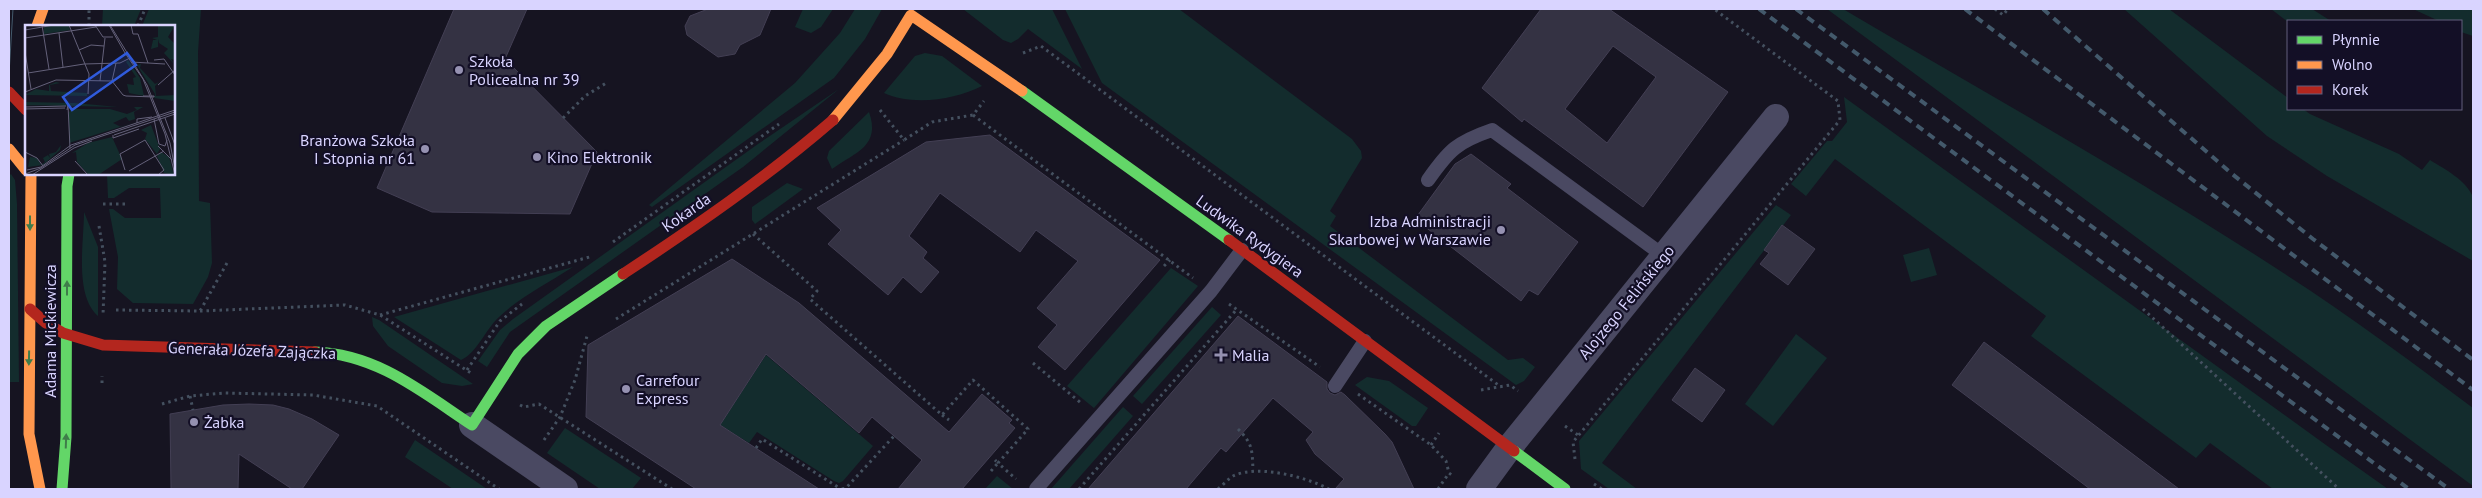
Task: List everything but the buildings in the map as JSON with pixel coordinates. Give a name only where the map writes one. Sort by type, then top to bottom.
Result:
[{"type":"street","points":[[37,25],[43,9]]},
{"type":"street","name":"Ludwika Rydygiera","points":[[912,12],[1242,250],[1565,489]]},
{"type":"street","name":"Kokarda","points":[[472,425],[518,354],[546,326],[694,227],[796,152],[837,117],[860,92],[887,54],[912,12]]},
{"type":"street","points":[[9,92],[25,109]]},
{"type":"street","name":"Alojzego Felińskiego","points":[[1468,484],[1509,448],[1776,117]]},
{"type":"street","points":[[9,149],[25,168]]},
{"type":"street","name":"Adama Mickiewicza","points":[[29,175],[29,434],[40,489]]},
{"type":"street","points":[[64,175],[67,186]]},
{"type":"street","name":"Adama Mickiewicza","points":[[62,489],[66,437],[67,186],[69,175]]},
{"type":"street","name":"Generała Józefa Zajączka","points":[[30,309],[51,328],[66,337],[103,344],[339,353],[354,356],[370,362],[410,385],[565,489]]},
{"type":"lane","points":[[1428,180],[1443,158],[1465,140],[1492,130],[1664,256]]},
{"type":"lane","points":[[1036,489],[1211,291],[1242,250]]},
{"type":"lane","points":[[1335,386],[1365,342]]},
{"type":"path","points":[[89,9],[89,25]]},
{"type":"path","points":[[138,25],[145,9]]},
{"type":"path","points":[[1995,9],[2003,15],[2008,9]]},
{"type":"path","points":[[611,322],[932,122],[972,115],[1016,56],[1041,46],[1501,387]]},
{"type":"path","points":[[563,118],[585,96],[608,82]]},
{"type":"path","points":[[860,92],[874,104],[904,140]]},
{"type":"path","points":[[609,244],[784,120]]},
{"type":"path","points":[[1575,462],[1573,442],[1777,194]]},
{"type":"path","points":[[104,204],[125,204]]},
{"type":"path","points":[[97,218],[105,262],[103,321]]},
{"type":"path","points":[[752,234],[816,291],[810,298],[949,420]]},
{"type":"path","points":[[380,315],[593,256],[601,250]]},
{"type":"path","points":[[1164,266],[1170,260]]},
{"type":"path","points":[[116,310],[200,311],[227,263]]},
{"type":"path","points":[[1079,489],[1236,309]]},
{"type":"path","points":[[2143,309],[2339,489]]},
{"type":"path","points":[[543,442],[560,417],[575,380],[586,337],[594,332]]},
{"type":"path","points":[[1033,363],[1059,382],[1099,418]]},
{"type":"path","points":[[942,415],[973,380],[1028,429],[996,462],[991,471]]},
{"type":"path","points":[[1476,391],[1510,385],[1525,395]]},
{"type":"path","points":[[162,404],[190,396],[224,393],[313,395],[377,406],[499,489]]},
{"type":"path","points":[[190,396],[193,410]]},
{"type":"path","points":[[516,402],[524,407],[539,404],[672,489]]},
{"type":"path","points":[[1238,429],[1248,439],[1252,447],[1253,470]]},
{"type":"path","points":[[756,448],[762,439],[842,489],[846,488],[894,436]]},
{"type":"path","points":[[1431,445],[1446,461],[1449,473],[1468,484]]},
{"type":"path","points":[[996,462],[1020,483]]},
{"type":"path","points":[[1218,489],[1232,476],[1253,470],[1281,473],[1329,489]]},
{"type":"path","points":[[1438,489],[1449,473]]},
{"type":"path","points":[[1589,480],[1602,489]]},
{"type":"green space","points":[[103,9],[141,9],[134,25],[102,25]]},
{"type":"green space","points":[[149,9],[201,9],[198,52],[199,201],[210,203],[212,263],[208,277],[193,304],[133,303],[117,289],[118,257],[109,209],[113,209],[125,218],[161,218],[160,188],[129,188],[114,198],[108,198],[107,175],[175,175],[175,25],[142,25]]},
{"type":"green space","points":[[803,9],[833,9],[821,27],[811,33],[795,27]]},
{"type":"green space","points":[[855,9],[882,9],[865,39],[834,78],[652,207],[649,205],[795,83],[840,33]]},
{"type":"green space","points":[[963,9],[1052,9],[1082,69],[1028,29],[1011,43],[1003,40]]},
{"type":"green space","points":[[1065,9],[1179,9],[1352,139],[1361,151],[1362,158],[1330,211],[1336,216],[1330,226],[1508,360],[1523,358],[1535,367],[1524,381],[1516,385],[1102,83]]},
{"type":"green space","points":[[1827,9],[1843,9],[2176,205],[2309,290],[2427,374],[2473,408],[2473,486]]},
{"type":"green space","points":[[2124,9],[2169,9],[2287,97],[2287,110],[2304,110],[2399,154],[2422,170],[2430,160],[2455,176],[2466,185],[2473,197],[2473,261],[2327,176],[2267,136]]},
{"type":"green space","points":[[2271,9],[2312,9],[2329,20],[2287,20]]},
{"type":"green space","points":[[2413,9],[2473,9],[2473,36],[2462,32],[2462,20],[2437,20]]},
{"type":"green space","points":[[925,53],[942,56],[982,86],[959,95],[933,100],[907,99],[884,93],[915,56]]},
{"type":"green space","points":[[839,89],[743,167],[510,332],[487,367],[478,361],[500,330],[513,319],[758,144]]},
{"type":"green space","points":[[1844,97],[2388,489],[2273,489],[2210,443],[2196,458],[2031,336],[2046,316],[1835,159],[1806,196],[1791,184],[1827,141],[1832,141],[1847,122]]},
{"type":"green space","points":[[869,112],[872,133],[869,140],[864,147],[832,169],[827,158],[829,151]]},
{"type":"green space","points":[[11,174],[15,180],[17,204],[19,382],[9,382],[9,176]]},
{"type":"green space","points":[[787,183],[803,189],[755,224],[752,220],[752,207]]},
{"type":"green space","points":[[1776,205],[1791,215],[1602,463],[1637,489],[1609,489],[1581,469],[1579,441]]},
{"type":"green space","points":[[84,212],[98,247],[98,316],[91,307],[83,282]]},
{"type":"green space","points":[[1929,248],[1937,275],[1911,282],[1903,255]]},
{"type":"green space","points":[[573,267],[507,310],[494,322],[472,352],[461,360],[394,317]]},
{"type":"green space","points":[[1171,268],[1198,286],[1094,408],[1067,386]]},
{"type":"green space","points":[[1212,307],[1221,315],[1142,404],[1133,396]]},
{"type":"green space","points":[[372,317],[473,384],[462,386],[442,383],[388,346],[373,326]]},
{"type":"green space","points":[[1796,334],[1827,358],[1773,426],[1745,404]]},
{"type":"green space","points":[[766,355],[873,446],[843,481],[839,483],[834,481],[757,432],[749,443],[720,425]]},
{"type":"green space","points":[[1367,377],[1389,381],[1428,408],[1416,426],[1412,426],[1355,385]]},
{"type":"green space","points":[[1123,407],[1133,416],[1069,489],[1051,489]]},
{"type":"green space","points":[[565,428],[641,478],[632,489],[600,489],[547,453]]},
{"type":"green space","points":[[415,440],[487,489],[453,489],[405,457]]},
{"type":"green space","points":[[997,476],[1013,489],[985,489]]},
{"type":"tram line","points":[[9,74],[13,9]]},
{"type":"railway","points":[[1759,9],[2409,489]]},
{"type":"railway","points":[[1796,9],[2449,489]]},
{"type":"railway","points":[[1965,9],[2473,390]]},
{"type":"railway","points":[[2043,9],[2231,173],[2313,239],[2473,360]]},
{"type":"traffic: fast","points":[[1022,91],[1229,240]]},
{"type":"traffic: fast","points":[[62,489],[66,437],[67,186],[69,175]]},
{"type":"traffic: fast","points":[[315,352],[337,354],[379,367],[417,388],[472,425],[518,354],[546,326],[623,274]]},
{"type":"traffic: fast","points":[[1514,451],[1565,489]]},
{"type":"traffic: slow","points":[[37,25],[43,9]]},
{"type":"traffic: slow","points":[[833,120],[887,54],[911,15],[1022,91]]},
{"type":"traffic: slow","points":[[9,149],[25,169]]},
{"type":"traffic: slow","points":[[31,175],[29,434],[40,489]]},
{"type":"traffic: jam","points":[[9,92],[25,109]]},
{"type":"traffic: jam","points":[[623,274],[731,200],[833,120]]},
{"type":"traffic: jam","points":[[1229,240],[1514,451]]},
{"type":"traffic: jam","points":[[30,309],[46,323],[63,333],[103,345],[315,352]]},
{"type":"place","name":"Szkoła Policealna nr 39","points":[[459,70]]},
{"type":"place","name":"Branżowa Szkoła I Stopnia nr 61","points":[[425,149]]},
{"type":"place","name":"Kino Elektronik","points":[[537,157]]},
{"type":"place","name":"Izba Administracji Skarbowej w Warszawie","points":[[1501,230]]},
{"type":"place","name":"Malia","points":[[1221,355]]},
{"type":"place","name":"Carrefour Express","points":[[626,389]]},
{"type":"place","name":"Żabka","points":[[194,422]]}]
